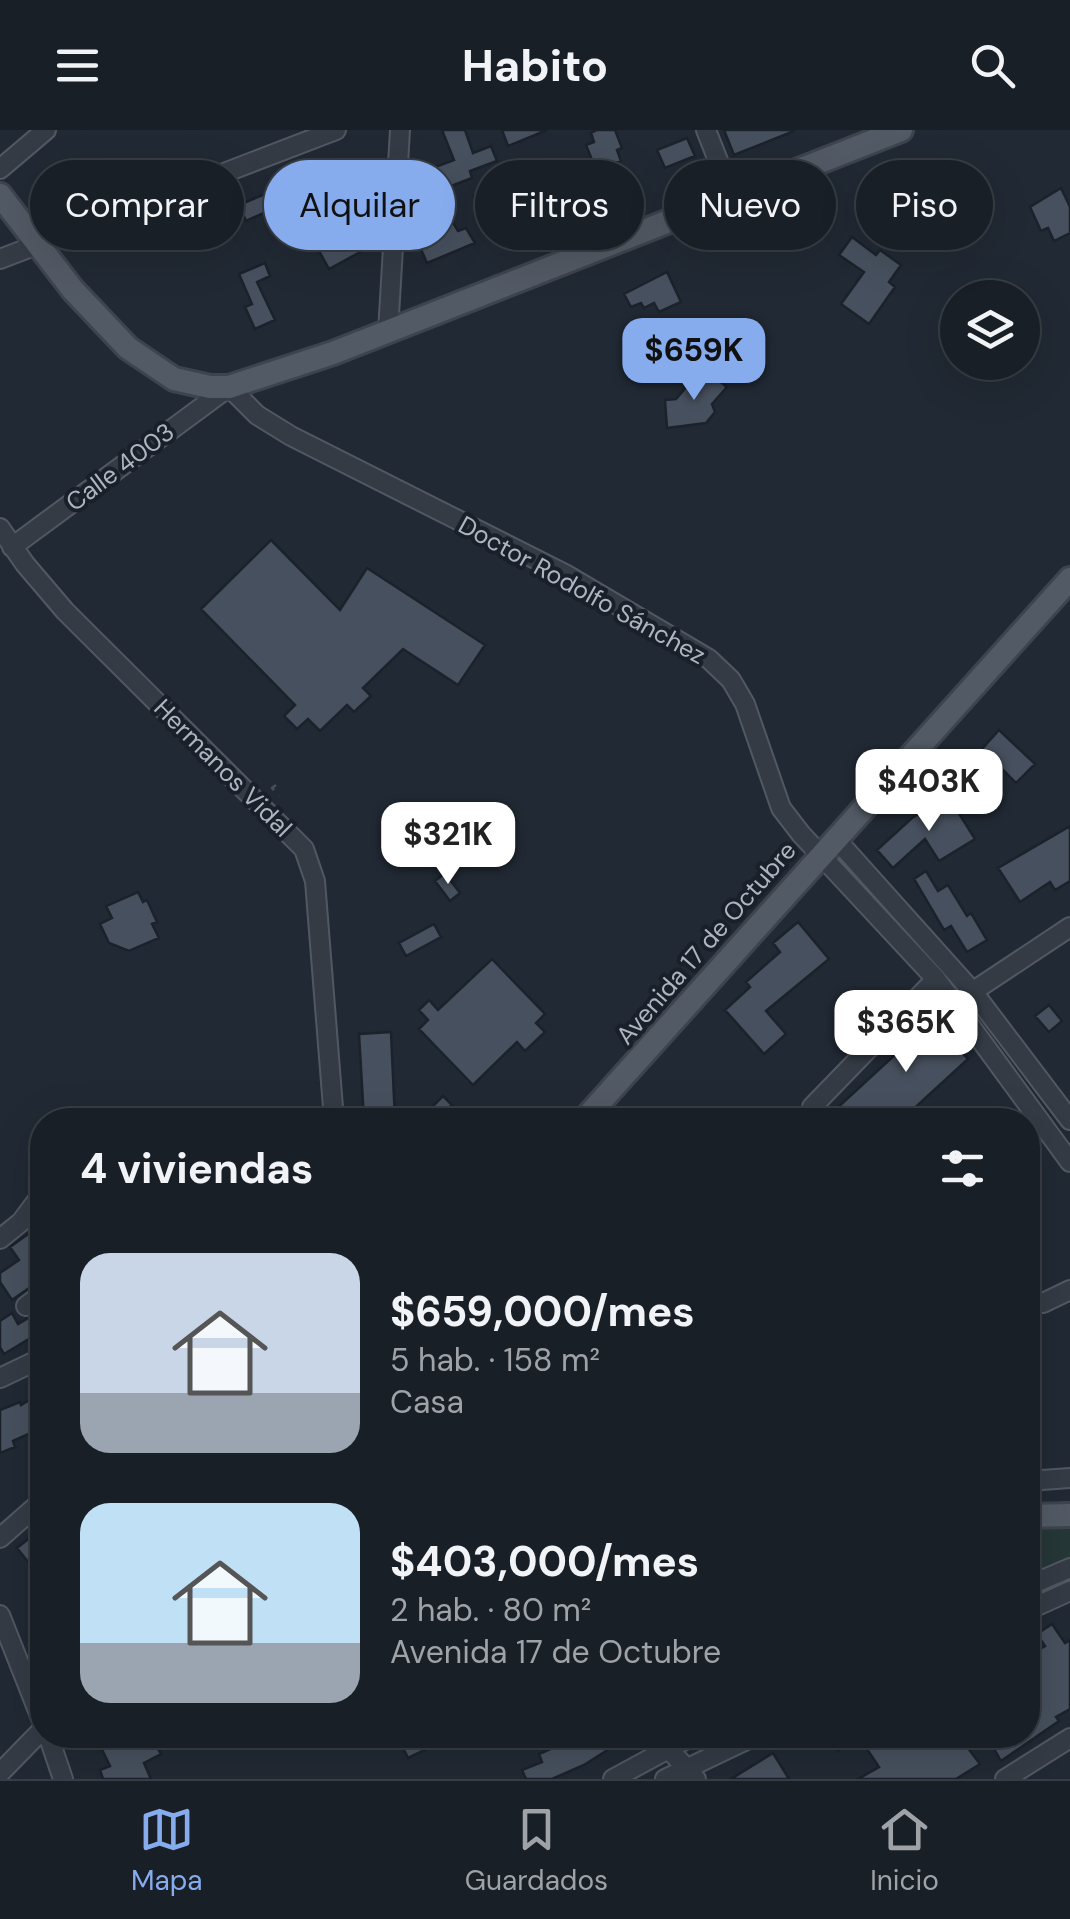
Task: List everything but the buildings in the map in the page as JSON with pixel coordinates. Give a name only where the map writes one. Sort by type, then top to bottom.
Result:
[{"type":"main road","points":[[824,160],[901,130]]},
{"type":"main road","points":[[0,196],[30,235]]},
{"type":"main road","points":[[42,250],[90,310],[143,360],[191,384],[228,387],[298,366],[664,223]]},
{"type":"main road","name":"Avenida 17 de Octubre","points":[[596,1108],[1070,579]]},
{"type":"main road","points":[[1040,1516],[1070,1515]]},
{"type":"street","points":[[0,169],[46,130]]},
{"type":"street","points":[[244,166],[336,130]]},
{"type":"street","points":[[388,332],[400,130]]},
{"type":"street","points":[[706,130],[718,160]]},
{"type":"street","points":[[0,259],[30,248]]},
{"type":"street","name":"Calle 4003","points":[[12,547],[228,387]]},
{"type":"street","name":"Doctor Rodolfo Sánchez","points":[[228,387],[257,416],[291,436],[565,574],[710,658],[731,680],[745,704],[781,808],[828,846],[972,992],[1070,1120]]},
{"type":"street","name":"Hermanos Vidal","points":[[0,528],[65,611],[304,849],[315,881],[333,1108]]},
{"type":"street","name":"Doctor Rodolfo Sánchez","points":[[828,846],[956,1004],[1032,1108]]},
{"type":"street","points":[[956,1004],[1070,927]]},
{"type":"street","points":[[812,1107],[936,979]]},
{"type":"street","name":"Doctor Rodolfo Sánchez","points":[[1040,1119],[1070,1160]]},
{"type":"street","points":[[0,1239],[30,1210]]},
{"type":"street","points":[[1040,1303],[1070,1290]]},
{"type":"street","points":[[26,1306],[30,1303]]},
{"type":"street","points":[[0,1378],[30,1364]]},
{"type":"street","points":[[1040,1480],[1070,1478]]},
{"type":"street","points":[[0,1538],[30,1512]]},
{"type":"street","points":[[1040,1581],[1070,1568]]},
{"type":"street","points":[[1040,1605],[1070,1591]]},
{"type":"street","points":[[0,1615],[30,1691]]},
{"type":"street","points":[[1005,1779],[1070,1738]]},
{"type":"street","points":[[0,1773],[30,1746]]},
{"type":"street","points":[[51,1748],[63,1779]]},
{"type":"street","points":[[614,1779],[654,1748]]},
{"type":"street","points":[[668,1748],[692,1773]]},
{"type":"street","points":[[665,1779],[692,1773],[735,1748]]},
{"type":"path","points":[[276,785],[272,788],[280,796]]},
{"type":"shaded area","points":[[1070,1527],[1070,1561],[1040,1574],[1040,1528]]}]
